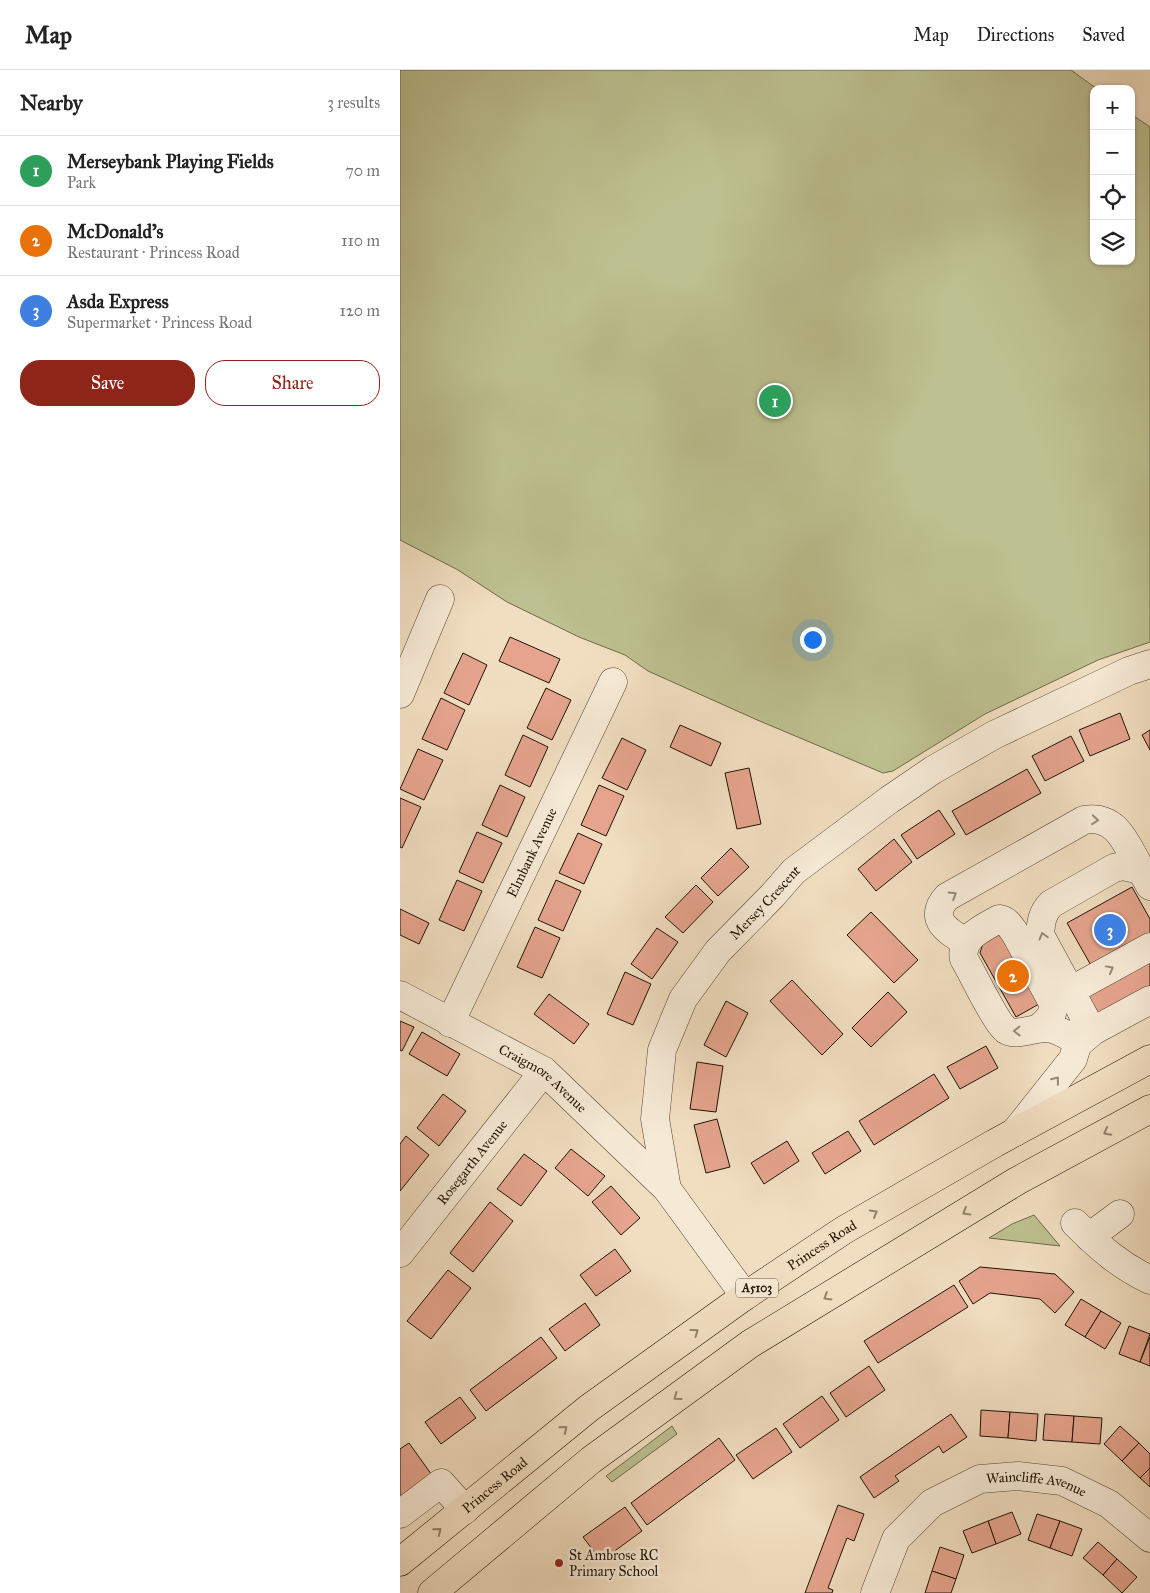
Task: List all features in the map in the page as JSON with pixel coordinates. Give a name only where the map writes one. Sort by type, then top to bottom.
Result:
[{"type":"highway","name":"Princess Road","points":[[400,1562],[589,1408],[745,1296],[844,1230],[1015,1132],[1150,1059]]},
{"type":"highway","points":[[432,1593],[591,1460],[750,1344],[1017,1181],[1150,1109]]},
{"type":"street","points":[[400,694],[440,599]]},
{"type":"street","name":"Mersey Crescent","points":[[745,1296],[667,1189],[654,1119],[662,1050],[683,999],[718,951],[772,896],[794,870],[889,800],[933,770],[994,735],[1121,675],[1150,664]]},
{"type":"street","name":"Elmbank Avenue","points":[[450,1023],[613,682]]},
{"type":"street","points":[[966,942],[946,931],[940,918],[939,911],[947,897],[1084,820],[1098,819],[1115,828],[1121,835],[1145,878]]},
{"type":"street","points":[[1015,1132],[1073,1059],[1085,1018],[1040,935],[1044,911],[1052,904],[1114,868],[1123,866],[1145,878]]},
{"type":"street","points":[[1039,1028],[1048,1020],[1053,1012],[1054,1005],[1009,924],[999,919],[976,933],[966,942],[963,953],[964,959],[1001,1024],[1006,1030],[1013,1032],[1039,1028],[1054,1029],[1079,1043]]},
{"type":"street","points":[[1070,992],[1150,947]]},
{"type":"street","name":"Craigmore Avenue","points":[[400,995],[544,1071],[667,1189]]},
{"type":"street","points":[[1079,1043],[1093,1031],[1150,1000]]},
{"type":"street","name":"Rosegarth Avenue","points":[[400,1253],[544,1071]]},
{"type":"street","points":[[1120,1214],[1082,1230],[1116,1262],[1150,1280]]},
{"type":"street","name":"Waincliffe Avenue","points":[[875,1593],[896,1539],[932,1503],[980,1479],[1018,1476],[1062,1481],[1110,1504],[1150,1538]]},
{"type":"street","points":[[400,1514],[441,1483],[465,1510]]},
{"type":"green space","points":[[400,70],[1071,70],[1092,85],[1090,85],[1090,265],[1135,265],[1135,117],[1150,127],[1150,642],[1098,660],[985,714],[893,771],[883,773],[648,671],[625,655],[579,637],[507,602],[458,570],[400,540]]},
{"type":"green space","points":[[1034,1215],[1060,1246],[989,1238],[1012,1224]]},
{"type":"green space","points":[[672,1426],[677,1434],[612,1482],[606,1476]]},
{"type":"building","points":[[510,637],[560,659],[549,683],[499,661]]},
{"type":"building","points":[[463,653],[487,665],[469,705],[444,693]]},
{"type":"building","points":[[546,688],[571,700],[552,740],[527,728]]},
{"type":"building","points":[[441,698],[465,710],[447,750],[422,739]]},
{"type":"building","points":[[1120,713],[1130,739],[1090,756],[1079,730]]},
{"type":"building","points":[[680,725],[721,743],[711,766],[670,747]]},
{"type":"building","points":[[1150,730],[1150,750],[1142,735]]},
{"type":"building","points":[[523,735],[548,747],[530,787],[505,775]]},
{"type":"building","points":[[1071,736],[1084,761],[1045,781],[1032,756]]},
{"type":"building","points":[[622,738],[646,750],[627,790],[602,778]]},
{"type":"building","points":[[418,749],[443,760],[424,800],[400,789]]},
{"type":"building","points":[[749,768],[761,824],[737,829],[725,773]]},
{"type":"building","points":[[1027,769],[1041,793],[966,835],[952,811]]},
{"type":"building","points":[[500,785],[525,797],[507,837],[482,825]]},
{"type":"building","points":[[599,785],[624,796],[606,836],[581,825]]},
{"type":"building","points":[[400,798],[421,807],[402,848],[400,847]]},
{"type":"building","points":[[939,810],[955,834],[917,859],[901,835]]},
{"type":"building","points":[[477,832],[502,843],[483,883],[459,872]]},
{"type":"building","points":[[578,833],[602,844],[584,884],[559,873]]},
{"type":"building","points":[[894,839],[912,862],[876,891],[858,869]]},
{"type":"building","points":[[731,848],[749,867],[718,896],[701,878]]},
{"type":"building","points":[[457,880],[482,891],[464,931],[439,920]]},
{"type":"building","points":[[556,880],[581,891],[563,931],[538,920]]},
{"type":"building","points":[[696,885],[713,902],[683,933],[665,917]]},
{"type":"building","points":[[1132,887],[1150,919],[1150,937],[1093,969],[1067,923]]},
{"type":"building","points":[[400,909],[429,923],[419,944],[400,935]]},
{"type":"building","points":[[871,912],[918,960],[894,983],[847,935]]},
{"type":"building","points":[[535,927],[560,938],[542,978],[517,967]]},
{"type":"building","points":[[657,928],[678,942],[652,979],[631,964]]},
{"type":"building","points":[[1006,930],[1046,1000],[1016,1017],[980,953],[983,943]]},
{"type":"building","points":[[1150,952],[1150,986],[1094,1018],[1079,992]]},
{"type":"building","points":[[625,972],[651,984],[633,1025],[607,1014]]},
{"type":"building","points":[[792,980],[843,1034],[822,1055],[770,1001]]},
{"type":"building","points":[[888,992],[907,1012],[871,1047],[852,1028]]},
{"type":"building","points":[[549,994],[589,1024],[574,1044],[534,1014]]},
{"type":"building","points":[[726,1001],[748,1013],[726,1057],[704,1045]]},
{"type":"building","points":[[400,1021],[414,1027],[402,1051],[400,1050]]},
{"type":"building","points":[[422,1032],[460,1054],[447,1076],[409,1054]]},
{"type":"building","points":[[986,1046],[998,1068],[960,1089],[947,1067]]},
{"type":"building","points":[[697,1062],[723,1066],[716,1112],[690,1109]]},
{"type":"building","points":[[934,1074],[949,1098],[874,1145],[859,1121]]},
{"type":"building","points":[[443,1094],[466,1111],[439,1146],[417,1128]]},
{"type":"building","points":[[717,1119],[730,1167],[706,1173],[694,1125]]},
{"type":"building","points":[[848,1131],[861,1151],[825,1174],[812,1153]]},
{"type":"building","points":[[406,1136],[429,1155],[400,1191],[400,1144]]},
{"type":"building","points":[[787,1141],[799,1161],[764,1184],[751,1163]]},
{"type":"building","points":[[571,1149],[605,1176],[588,1196],[555,1168]]},
{"type":"building","points":[[524,1154],[547,1171],[521,1206],[497,1189]]},
{"type":"building","points":[[611,1186],[640,1218],[621,1235],[592,1202]]},
{"type":"building","points":[[490,1202],[513,1221],[473,1272],[450,1253]]},
{"type":"building","points":[[615,1249],[631,1271],[596,1296],[580,1275]]},
{"type":"building","points":[[980,1267],[1055,1274],[1074,1292],[1055,1313],[1040,1299],[990,1293],[973,1304],[959,1281]]},
{"type":"building","points":[[448,1270],[471,1288],[431,1339],[407,1321]]},
{"type":"building","points":[[954,1285],[968,1307],[878,1363],[864,1341]]},
{"type":"building","points":[[1081,1299],[1101,1311],[1085,1337],[1065,1325]]},
{"type":"building","points":[[585,1303],[600,1325],[565,1351],[549,1329]]},
{"type":"building","points":[[1101,1311],[1121,1323],[1105,1349],[1085,1337]]},
{"type":"building","points":[[1129,1326],[1150,1334],[1140,1362],[1119,1354]]},
{"type":"building","points":[[541,1337],[557,1358],[486,1411],[470,1390]]},
{"type":"building","points":[[1150,1337],[1150,1366],[1140,1362]]},
{"type":"building","points":[[869,1366],[885,1390],[846,1417],[830,1393]]},
{"type":"building","points":[[822,1396],[839,1420],[800,1448],[783,1424]]},
{"type":"building","points":[[460,1397],[476,1418],[441,1444],[425,1422]]},
{"type":"building","points":[[981,1410],[1010,1412],[1008,1438],[980,1436]]},
{"type":"building","points":[[1010,1412],[1038,1414],[1036,1441],[1008,1438]]},
{"type":"building","points":[[951,1414],[967,1437],[943,1453],[939,1446],[895,1476],[899,1481],[874,1498],[860,1477]]},
{"type":"building","points":[[1045,1414],[1074,1416],[1072,1442],[1043,1440]]},
{"type":"building","points":[[1074,1416],[1102,1418],[1100,1444],[1072,1442]]},
{"type":"building","points":[[1120,1426],[1139,1443],[1122,1461],[1104,1444]]},
{"type":"building","points":[[776,1428],[792,1452],[753,1479],[736,1455]]},
{"type":"building","points":[[719,1438],[735,1460],[647,1525],[631,1503]]},
{"type":"building","points":[[409,1443],[434,1478],[400,1503],[400,1449]]},
{"type":"building","points":[[1139,1443],[1150,1454],[1150,1468],[1140,1478],[1122,1461]]},
{"type":"building","points":[[1150,1468],[1150,1487],[1140,1478]]},
{"type":"building","points":[[838,1505],[864,1514],[854,1541],[847,1538],[828,1588],[833,1590],[832,1593],[805,1593]]},
{"type":"building","points":[[625,1507],[642,1531],[601,1561],[583,1537]]},
{"type":"building","points":[[1012,1512],[1021,1534],[996,1544],[988,1521]]},
{"type":"building","points":[[1037,1514],[1060,1521],[1050,1548],[1028,1540]]},
{"type":"building","points":[[988,1521],[996,1544],[972,1553],[963,1531]]},
{"type":"building","points":[[1060,1521],[1082,1529],[1072,1556],[1050,1548]]},
{"type":"building","points":[[1098,1542],[1117,1559],[1103,1575],[1083,1558]]},
{"type":"building","points":[[940,1547],[964,1555],[956,1579],[932,1571]]},
{"type":"building","points":[[1117,1559],[1137,1577],[1122,1593],[1103,1575]]},
{"type":"building","points":[[932,1571],[956,1579],[951,1593],[925,1593]]},
{"type":"place","name":"Merseybank Playing Fields","points":[[775,401]]},
{"type":"place","name":"Asda Express","points":[[1110,930]]},
{"type":"place","name":"McDonald's","points":[[1013,976]]},
{"type":"place","name":"St Ambrose RC Primary School","points":[[559,1563]]}]
